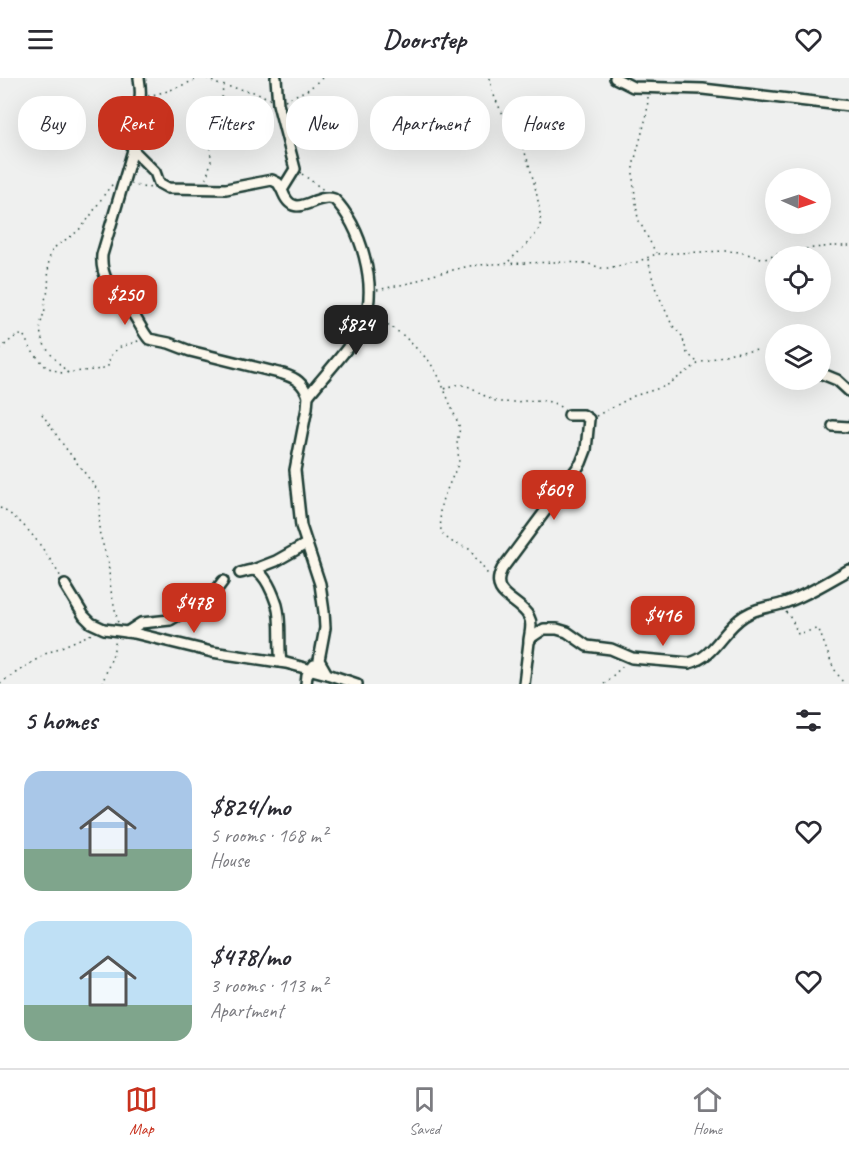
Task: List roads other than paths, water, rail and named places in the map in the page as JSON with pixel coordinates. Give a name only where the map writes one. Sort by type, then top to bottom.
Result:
[{"type":"street","points":[[139,78],[139,96]]},
{"type":"street","points":[[276,78],[279,104],[295,169],[282,189]]},
{"type":"street","points":[[615,78],[633,87],[703,89],[849,106]]},
{"type":"street","points":[[134,150],[104,245],[102,266],[112,290],[131,310],[149,339],[293,377],[304,386],[308,396],[295,470],[301,526],[320,584],[325,628],[319,660],[310,669],[306,684]]},
{"type":"street","points":[[134,150],[155,172],[159,183],[168,188],[241,187],[272,180],[278,183],[287,202],[298,206],[332,197],[338,202],[360,239],[368,272],[367,310],[360,329],[308,396]]},
{"type":"street","points":[[831,378],[849,391]]},
{"type":"street","points":[[524,684],[531,625],[529,616],[506,596],[498,579],[502,568],[584,458],[589,423],[587,416],[569,415]]},
{"type":"street","points":[[833,426],[849,427]]},
{"type":"street","points":[[240,573],[276,561],[306,544]]},
{"type":"street","points":[[253,570],[257,571],[266,581],[277,605],[278,646],[281,662]]},
{"type":"street","points":[[527,648],[537,632],[544,629],[557,629],[567,632],[579,643],[611,649],[632,658],[689,663],[698,661],[708,655],[744,615],[764,606],[799,597],[849,570]]},
{"type":"street","points":[[122,632],[141,623],[170,620],[189,609],[206,604],[223,581]]},
{"type":"street","points":[[65,585],[84,616],[91,623],[104,629],[212,652],[281,662],[357,684]]},
{"type":"street","points":[[319,660],[327,674]]}]
